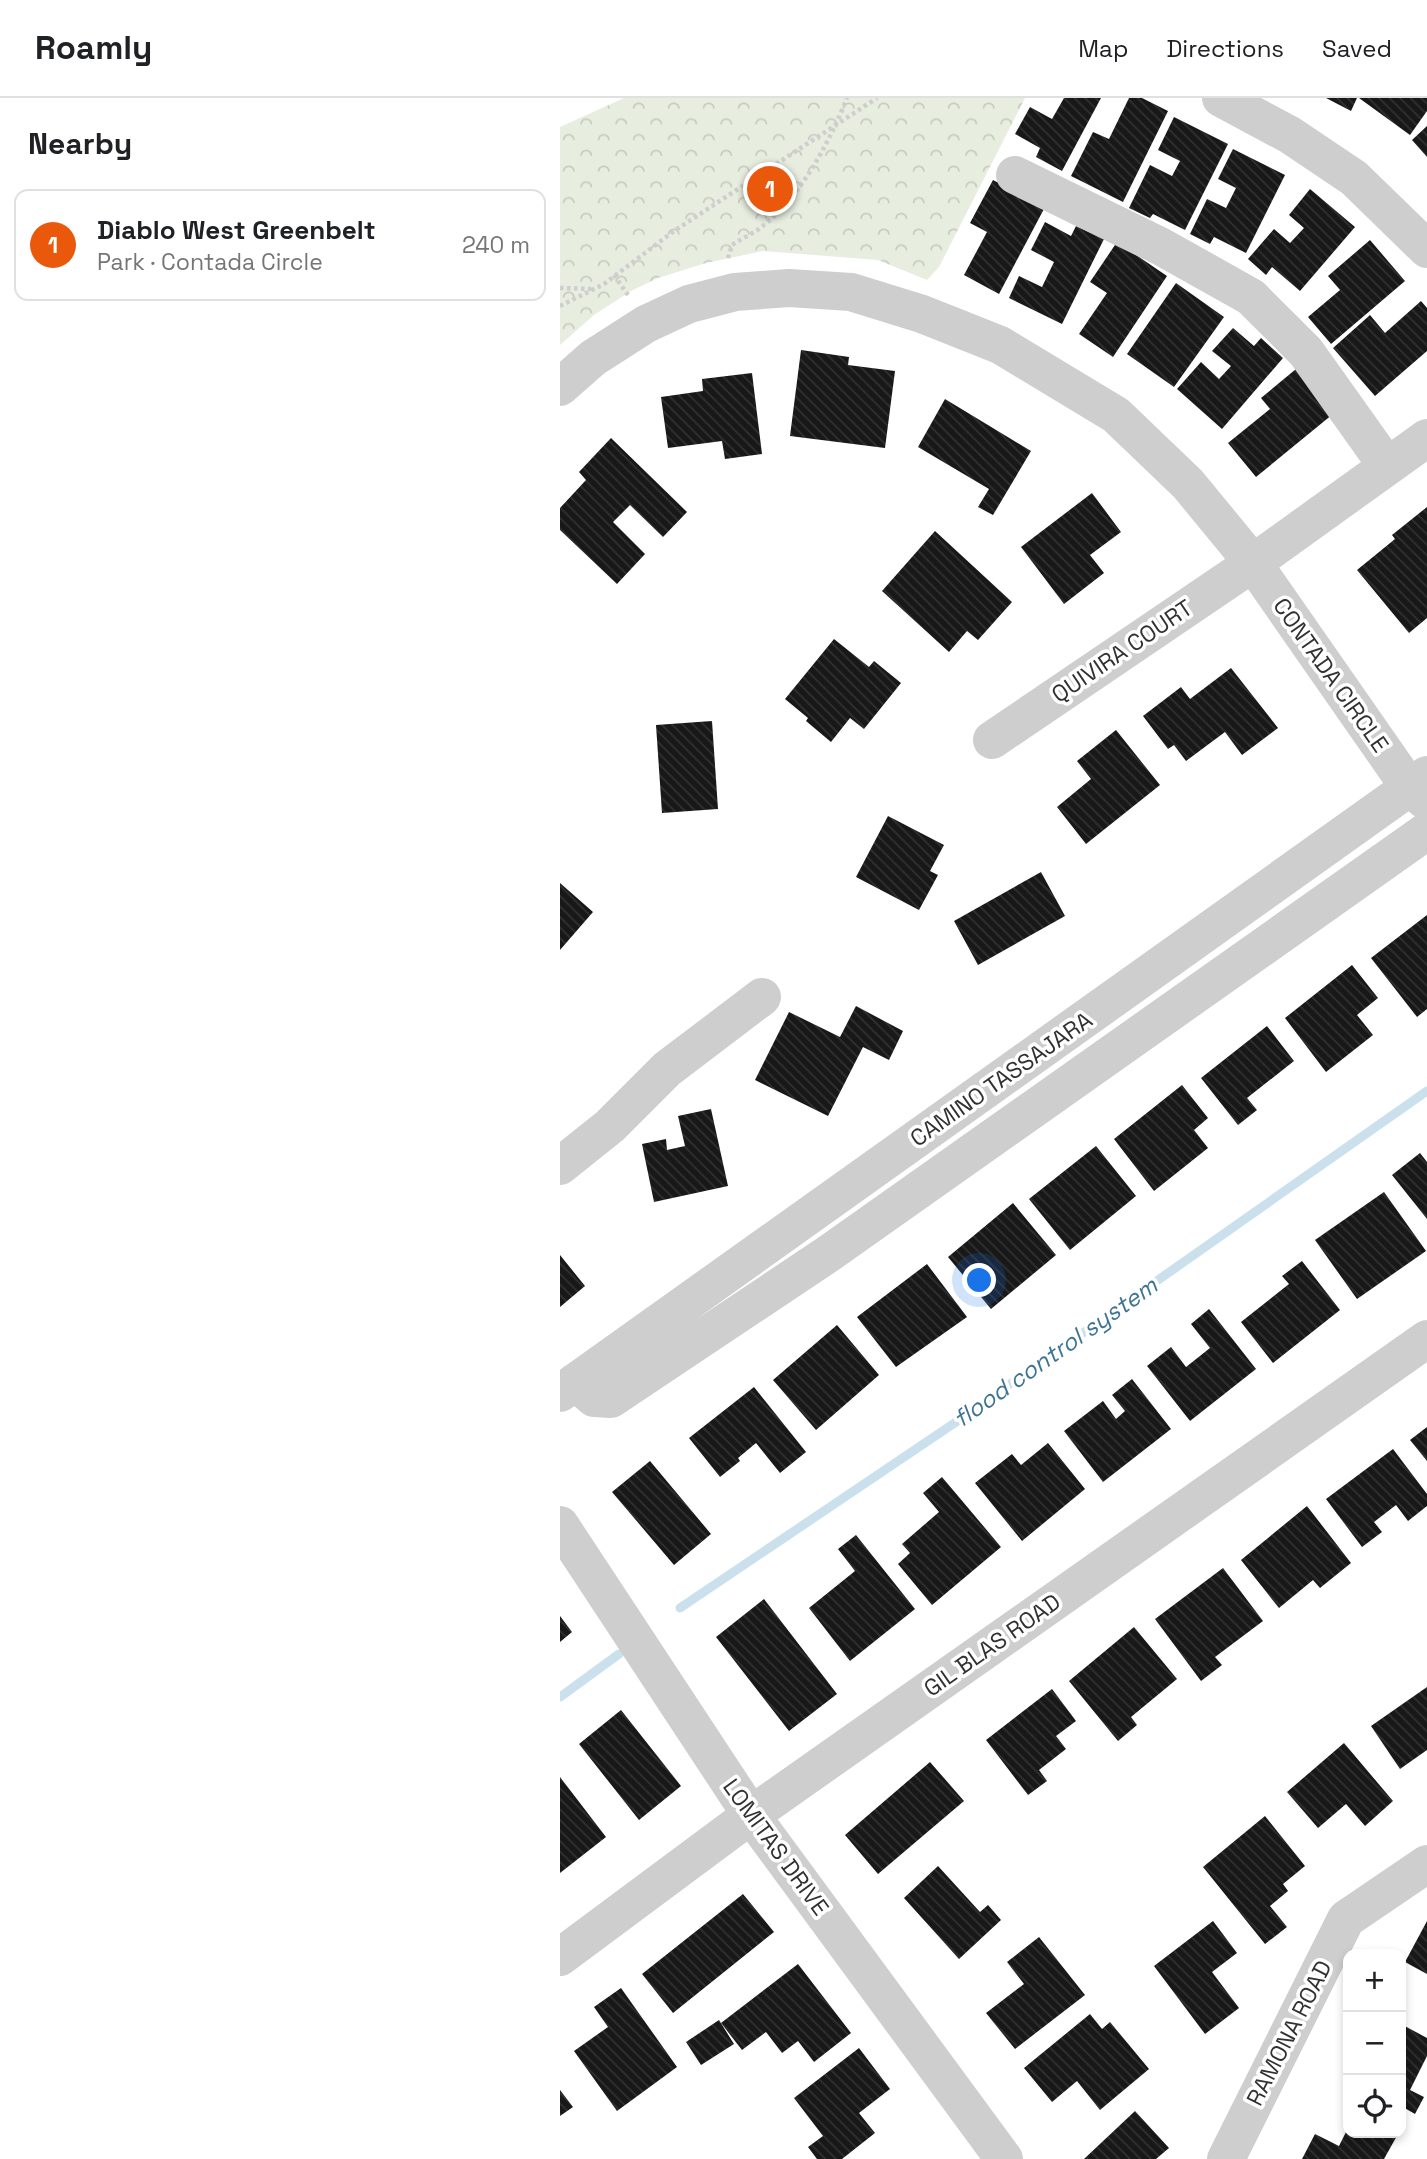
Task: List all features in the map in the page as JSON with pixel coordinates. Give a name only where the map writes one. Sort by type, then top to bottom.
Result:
[{"type":"street","points":[[1221,98],[1290,135],[1354,178],[1427,249]]},
{"type":"street","points":[[1015,175],[1160,246],[1251,297],[1306,352],[1387,466]]},
{"type":"street","name":"CONTADA CIRCLE","points":[[560,387],[593,358],[646,324],[689,304],[735,292],[789,288],[851,292],[922,314],[1000,345],[1116,415],[1188,484],[1253,563],[1421,788]]},
{"type":"street","points":[[1253,563],[1427,438]]},
{"type":"street","name":"QUIVIRA COURT","points":[[992,740],[1253,563]]},
{"type":"street","name":"CAMINO TASSAJARA","points":[[568,1388],[1421,788]]},
{"type":"street","name":"CAMINO TASSAJARA","points":[[568,1388],[594,1398],[611,1399],[828,1254],[1427,831]]},
{"type":"street","points":[[560,1166],[610,1126],[667,1069],[762,997]]},
{"type":"street","name":"GIL BLAS ROAD","points":[[560,1957],[751,1815],[1427,1339]]},
{"type":"street","name":"LOMITAS DRIVE","points":[[560,1525],[751,1815],[1004,2159]]},
{"type":"street","name":"RAMONA ROAD","points":[[1226,2159],[1346,1919],[1427,1864]]},
{"type":"path","points":[[727,262],[732,245],[763,227],[800,184],[835,128],[847,98]]},
{"type":"path","points":[[560,306],[604,284],[674,231],[877,98]]},
{"type":"path","points":[[614,275],[631,299]]},
{"type":"path","points":[[560,288],[594,289]]},
{"type":"green space","points":[[624,98],[1025,98],[939,267],[927,280],[878,260],[763,251],[706,263],[658,278],[631,291],[594,315],[560,345],[560,127]]},
{"type":"building","points":[[1064,98],[1101,98],[1062,171],[1036,157],[1040,148],[1015,134],[1030,107],[1052,119]]},
{"type":"building","points":[[1129,98],[1142,98],[1168,111],[1123,202],[1071,176],[1093,132],[1109,139]]},
{"type":"building","points":[[1326,98],[1357,98],[1351,111]]},
{"type":"building","points":[[1359,98],[1427,98],[1427,111],[1410,135]]},
{"type":"building","points":[[1174,117],[1228,144],[1185,230],[1153,214],[1150,218],[1129,208],[1150,165],[1172,176],[1180,161],[1158,150]]},
{"type":"building","points":[[1427,126],[1427,157],[1412,140]]},
{"type":"building","points":[[1233,149],[1285,175],[1246,253],[1214,237],[1210,244],[1190,234],[1207,199],[1226,208],[1236,188],[1218,179]]},
{"type":"building","points":[[993,180],[1045,207],[999,294],[964,275],[987,232],[970,223]]},
{"type":"building","points":[[1310,189],[1355,227],[1300,291],[1272,267],[1266,275],[1248,259],[1274,229],[1290,243],[1304,228],[1289,215]]},
{"type":"building","points":[[1045,222],[1071,236],[1076,226],[1104,239],[1062,324],[1009,298],[1019,276],[1042,287],[1054,262],[1031,250]]},
{"type":"building","points":[[1370,240],[1405,281],[1331,344],[1308,317],[1340,290],[1328,276]]},
{"type":"building","points":[[1117,242],[1167,276],[1113,357],[1079,334],[1107,293],[1090,282]]},
{"type":"building","points":[[1176,283],[1224,317],[1174,387],[1127,354]]},
{"type":"building","points":[[1421,301],[1427,308],[1427,351],[1375,396],[1333,348],[1370,315],[1385,333]]},
{"type":"building","points":[[1233,328],[1254,346],[1261,338],[1283,358],[1222,429],[1177,389],[1201,362],[1219,379],[1231,366],[1212,351]]},
{"type":"building","points":[[801,350],[849,357],[848,365],[895,371],[885,448],[790,436]]},
{"type":"building","points":[[1296,369],[1333,414],[1256,477],[1228,443],[1270,409],[1261,398]]},
{"type":"building","points":[[752,373],[762,454],[725,459],[722,441],[668,448],[661,397],[703,391],[702,379]]},
{"type":"building","points":[[945,399],[1031,451],[993,515],[978,507],[989,489],[918,447]]},
{"type":"building","points":[[611,438],[687,512],[663,537],[630,505],[613,522],[645,554],[617,584],[560,530],[560,508],[586,480],[579,472]]},
{"type":"building","points":[[1092,493],[1121,532],[1090,555],[1104,573],[1064,604],[1021,547]]},
{"type":"building","points":[[1427,507],[1427,618],[1409,633],[1357,570],[1395,539],[1392,535]]},
{"type":"building","points":[[935,531],[1012,602],[978,640],[967,631],[949,652],[882,591]]},
{"type":"building","points":[[834,639],[869,667],[874,661],[901,683],[864,729],[850,718],[831,742],[785,699]]},
{"type":"building","points":[[1231,668],[1278,728],[1242,755],[1225,732],[1186,761],[1174,745],[1168,749],[1143,716],[1181,687],[1190,699]]},
{"type":"building","points":[[712,721],[718,809],[662,813],[656,725]]},
{"type":"building","points":[[1116,730],[1160,785],[1086,844],[1057,807],[1091,779],[1077,761]]},
{"type":"building","points":[[888,816],[944,845],[930,871],[938,875],[919,910],[856,877]]},
{"type":"building","points":[[1041,872],[1065,916],[978,965],[954,921]]},
{"type":"building","points":[[560,883],[593,912],[560,950]]},
{"type":"building","points":[[1427,915],[1427,1009],[1417,1017],[1371,958]]},
{"type":"building","points":[[1352,965],[1378,998],[1357,1015],[1373,1035],[1326,1072],[1285,1018]]},
{"type":"building","points":[[856,1006],[903,1031],[889,1060],[863,1047],[828,1116],[755,1080],[789,1012],[840,1037]]},
{"type":"building","points":[[1267,1026],[1294,1061],[1247,1098],[1257,1110],[1238,1125],[1201,1078]]},
{"type":"building","points":[[1182,1085],[1208,1118],[1194,1130],[1208,1148],[1154,1191],[1114,1139]]},
{"type":"building","points":[[711,1109],[728,1186],[654,1202],[642,1144],[666,1139],[667,1150],[685,1146],[678,1116]]},
{"type":"building","points":[[1096,1146],[1136,1196],[1070,1250],[1029,1199]]},
{"type":"building","points":[[1420,1153],[1427,1162],[1427,1219],[1392,1175]]},
{"type":"building","points":[[1384,1192],[1426,1251],[1357,1299],[1315,1240]]},
{"type":"building","points":[[1013,1203],[1056,1255],[991,1309],[948,1257]]},
{"type":"building","points":[[560,1255],[585,1286],[560,1307]]},
{"type":"building","points":[[1302,1261],[1340,1310],[1273,1363],[1241,1322],[1289,1284],[1282,1276]]},
{"type":"building","points":[[927,1264],[967,1317],[896,1367],[857,1317]]},
{"type":"building","points":[[1209,1309],[1256,1369],[1190,1421],[1147,1366],[1171,1347],[1186,1367],[1210,1348],[1191,1324]]},
{"type":"building","points":[[837,1325],[879,1375],[816,1430],[773,1380]]},
{"type":"building","points":[[1132,1379],[1171,1429],[1103,1482],[1064,1431],[1103,1401],[1116,1419],[1125,1411],[1112,1395]]},
{"type":"building","points":[[754,1387],[806,1452],[780,1473],[756,1443],[738,1458],[740,1461],[720,1477],[689,1438]]},
{"type":"building","points":[[1427,1427],[1427,1461],[1410,1440]]},
{"type":"building","points":[[1048,1443],[1085,1489],[1022,1541],[975,1483],[1012,1454],[1021,1465]]},
{"type":"building","points":[[1393,1449],[1427,1494],[1427,1506],[1408,1521],[1396,1505],[1374,1522],[1382,1532],[1362,1547],[1326,1499]]},
{"type":"building","points":[[650,1461],[711,1534],[674,1565],[612,1492]]},
{"type":"building","points":[[942,1477],[1001,1547],[932,1605],[898,1564],[910,1553],[902,1544],[939,1512],[923,1493]]},
{"type":"building","points":[[1307,1506],[1351,1563],[1320,1588],[1313,1580],[1279,1608],[1241,1560]]},
{"type":"building","points":[[856,1535],[915,1609],[850,1661],[809,1608],[855,1571],[838,1549]]},
{"type":"building","points":[[1223,1568],[1263,1621],[1215,1657],[1222,1665],[1201,1681],[1155,1619]]},
{"type":"building","points":[[764,1599],[837,1694],[789,1731],[716,1637]]},
{"type":"building","points":[[560,1616],[572,1632],[560,1642]]},
{"type":"building","points":[[1134,1627],[1177,1679],[1131,1717],[1137,1725],[1118,1741],[1069,1681]]},
{"type":"building","points":[[1427,1687],[1427,1750],[1400,1769],[1371,1726]]},
{"type":"building","points":[[1052,1689],[1076,1721],[1056,1736],[1066,1749],[1039,1770],[1047,1781],[1028,1795],[986,1740]]},
{"type":"building","points":[[621,1710],[681,1786],[639,1820],[579,1744]]},
{"type":"building","points":[[1344,1743],[1393,1801],[1365,1826],[1346,1804],[1318,1828],[1287,1792]]},
{"type":"building","points":[[930,1762],[964,1801],[878,1874],[845,1835]]},
{"type":"building","points":[[560,1777],[606,1837],[560,1873]]},
{"type":"building","points":[[1265,1816],[1305,1866],[1283,1884],[1288,1891],[1270,1906],[1287,1927],[1265,1944],[1203,1867]]},
{"type":"building","points":[[938,1866],[980,1912],[988,1905],[1001,1920],[959,1959],[904,1898]]},
{"type":"building","points":[[743,1894],[774,1932],[673,2013],[642,1974]]},
{"type":"building","points":[[1213,1921],[1237,1953],[1212,1972],[1239,2008],[1205,2034],[1154,1966]]},
{"type":"building","points":[[1427,1921],[1427,1974],[1406,1960]]},
{"type":"building","points":[[1039,1937],[1085,1995],[1015,2049],[986,2013],[1024,1984],[1007,1962]]},
{"type":"building","points":[[798,1964],[851,2033],[814,2062],[798,2041],[782,2053],[766,2032],[742,2050],[721,2023]]},
{"type":"building","points":[[621,1988],[677,2067],[617,2111],[574,2051],[608,2027],[594,2007]]},
{"type":"building","points":[[1090,2014],[1102,2029],[1110,2022],[1149,2069],[1100,2110],[1077,2081],[1052,2102],[1024,2068]]},
{"type":"building","points":[[719,2020],[734,2044],[701,2065],[686,2042]]},
{"type":"building","points":[[1406,2027],[1427,2038],[1427,2056],[1410,2090],[1424,2097],[1415,2114],[1406,2109]]},
{"type":"building","points":[[859,2048],[890,2089],[859,2113],[875,2133],[842,2159],[817,2159],[808,2147],[823,2136],[794,2098]]},
{"type":"building","points":[[560,2090],[573,2107],[560,2116]]},
{"type":"building","points":[[1135,2111],[1169,2148],[1156,2159],[1084,2159]]},
{"type":"building","points":[[1315,2134],[1339,2146],[1343,2138],[1396,2138],[1384,2159],[1302,2159]]},
{"type":"waterway","name":"flood control system","points":[[680,1608],[959,1420],[1427,1091]]},
{"type":"waterway","name":"flood control system","points":[[560,1697],[619,1654]]},
{"type":"place","name":"Diablo West Greenbelt","points":[[770,189]]}]
